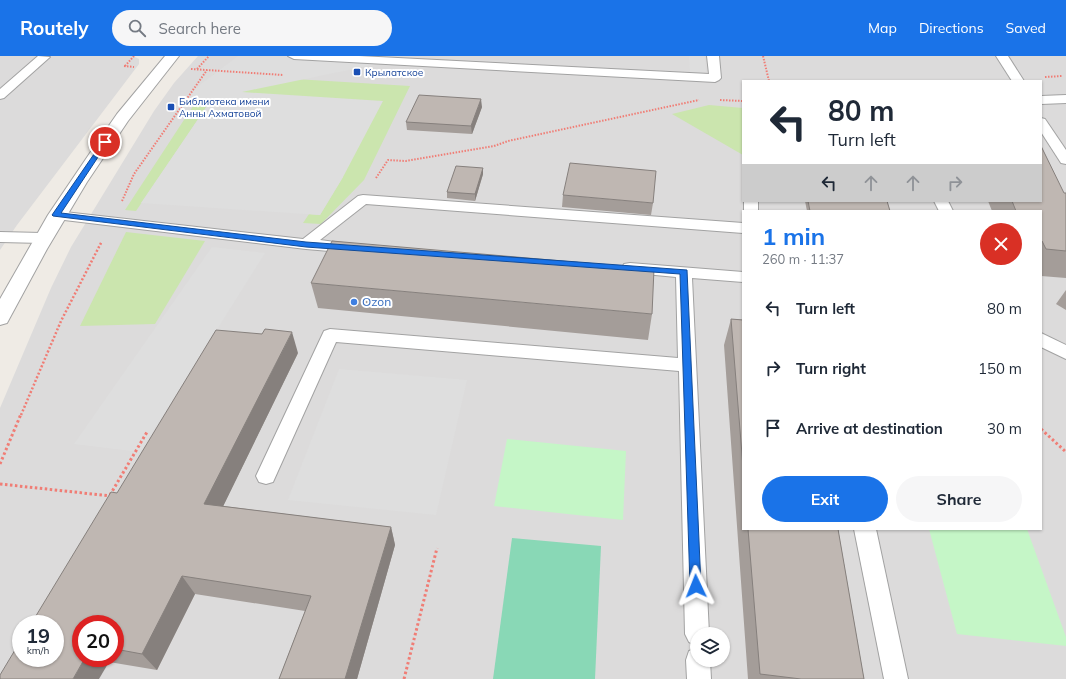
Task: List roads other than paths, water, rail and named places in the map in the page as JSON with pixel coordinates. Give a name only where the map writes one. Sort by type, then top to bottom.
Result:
[{"type":"street","points":[[0,318],[42,238],[56,215],[109,136],[172,56]]},
{"type":"lane","points":[[294,56],[715,78],[713,56]]},
{"type":"lane","points":[[1002,56],[1017,80]]},
{"type":"lane","points":[[0,95],[44,57]]},
{"type":"lane","points":[[1042,100],[1066,98]]},
{"type":"lane","points":[[1043,128],[1066,160]]},
{"type":"lane","points":[[306,244],[363,199],[742,228]]},
{"type":"lane","points":[[56,215],[306,244],[369,249]]},
{"type":"lane","points":[[0,237],[42,238]]},
{"type":"lane","points":[[613,267],[742,277]]},
{"type":"lane","points":[[684,272],[697,627]]},
{"type":"lane","points":[[266,476],[330,335],[688,365]]},
{"type":"lane","points":[[1042,340],[1066,353]]},
{"type":"lane","points":[[865,530],[896,679]]},
{"type":"lane","points":[[698,667],[699,679]]},
{"type":"place","name":"Крылатское","points":[[357,72]]},
{"type":"place","name":"Библиотека имени Анны Ахматовой","points":[[171,107]]},
{"type":"place","name":"Ozon","points":[[354,302]]}]
